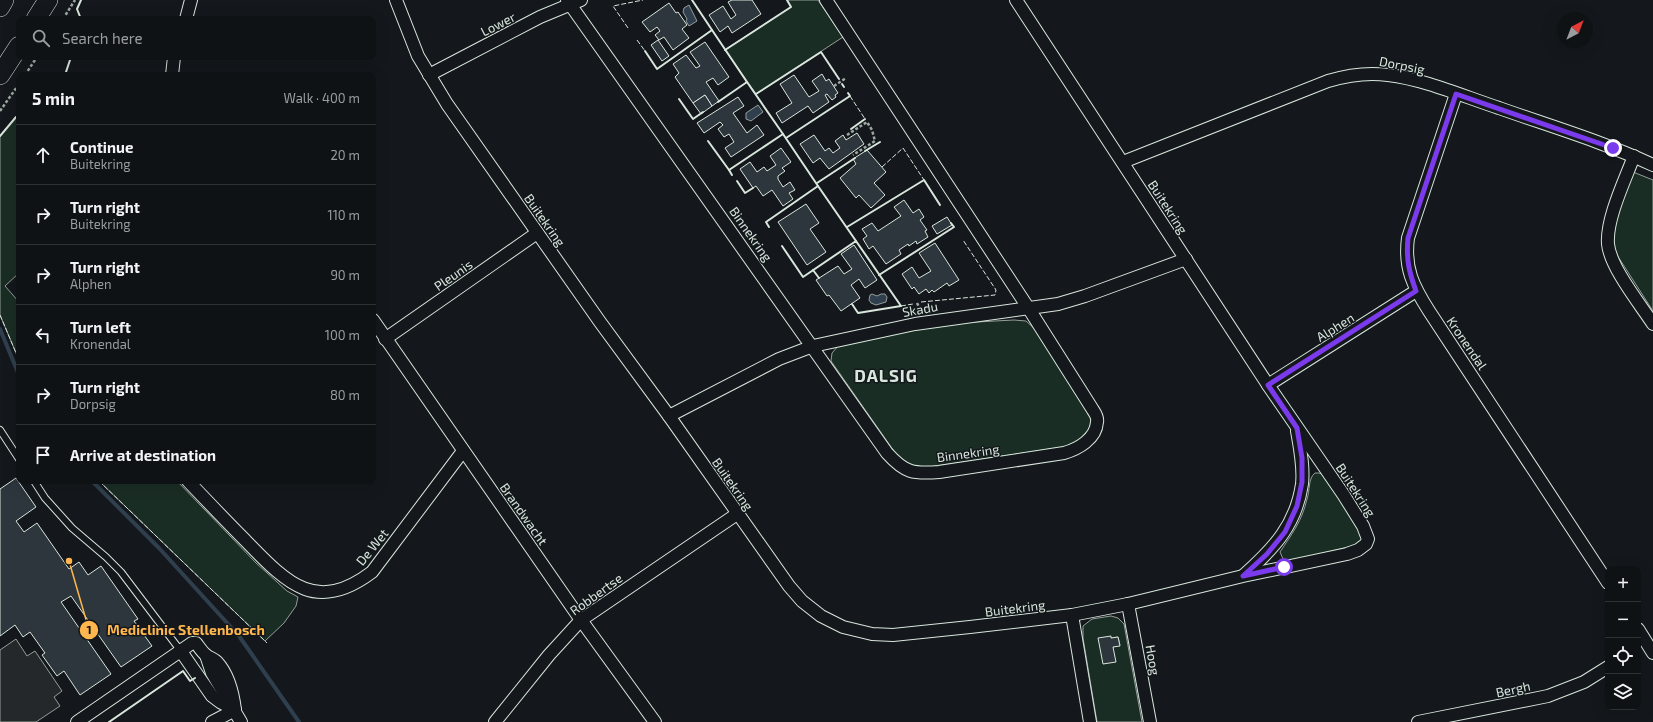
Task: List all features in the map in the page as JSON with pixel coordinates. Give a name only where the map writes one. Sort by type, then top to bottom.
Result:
[{"type":"main road","points":[[0,7],[4,0]]},
{"type":"main road","points":[[38,16],[48,0]]},
{"type":"main road","points":[[0,75],[16,51]]},
{"type":"street","points":[[187,16],[191,0]]},
{"type":"street","name":"Buitekring","points":[[396,0],[405,27],[418,56],[447,104],[788,586],[802,601],[821,616],[843,627],[872,634],[893,635],[970,628],[1072,615],[1128,604],[1243,576],[1346,554],[1363,547],[1368,539],[1363,526],[1343,494],[1268,385],[1016,0]]},
{"type":"street","name":"Binnekring","points":[[573,1],[887,453],[897,464],[908,470],[919,473],[939,472],[1077,449],[1094,433],[1098,421],[1094,410],[826,0]]},
{"type":"street","name":"Lower","points":[[429,75],[573,1]]},
{"type":"street","points":[[172,72],[174,60]]},
{"type":"street","name":"Dorpsig","points":[[1123,162],[1328,81],[1348,75],[1370,73],[1408,78],[1634,156],[1653,166]]},
{"type":"street","name":"Kronendal","points":[[1456,94],[1408,238],[1406,252],[1408,270],[1416,291],[1605,578]]},
{"type":"street","points":[[1634,156],[1612,216],[1608,233],[1608,245],[1612,258],[1620,273],[1653,324]]},
{"type":"street","name":"Pleunis","points":[[386,339],[537,233]]},
{"type":"street","name":"Skadu","points":[[669,416],[780,359],[813,346],[915,324],[1058,304],[1085,296],[1186,260]]},
{"type":"street","name":"Alphen","points":[[1268,385],[1416,291]]},
{"type":"street","name":"Brandwacht","points":[[376,324],[581,620],[655,722]]},
{"type":"street","name":"Buitekring","points":[[1243,576],[1267,554],[1285,532],[1297,506],[1302,482],[1302,458],[1297,428]]},
{"type":"street","name":"De Wet","points":[[191,484],[277,573],[297,586],[311,591],[327,592],[344,588],[361,580],[372,572],[463,451]]},
{"type":"street","name":"Robbertse","points":[[495,722],[549,655],[581,620],[737,514]]},
{"type":"street","name":"Hoog","points":[[1128,604],[1150,722]]},
{"type":"street","points":[[1072,615],[1090,722]]},
{"type":"street","points":[[77,722],[192,643],[196,643],[206,655],[216,661],[229,681],[233,692],[235,710],[241,722]]},
{"type":"street","points":[[1642,645],[1653,653]]},
{"type":"street","points":[[180,650],[212,696],[235,710]]},
{"type":"street","name":"Bergh","points":[[1418,722],[1548,696],[1584,682],[1605,668]]},
{"type":"street","points":[[212,722],[235,710]]},
{"type":"lane","points":[[0,430],[16,454]]},
{"type":"lane","points":[[36,484],[45,498],[68,523],[106,556],[121,572],[180,650]]},
{"type":"path","points":[[65,16],[75,0]]},
{"type":"path","points":[[27,72],[35,60]]},
{"type":"path","points":[[834,86],[846,78]]},
{"type":"path","points":[[0,111],[16,88]]},
{"type":"path","points":[[847,135],[867,122],[872,130],[875,141],[853,156]]},
{"type":"green space","points":[[787,0],[818,0],[843,37],[756,94],[725,50],[791,7]]},
{"type":"green space","points":[[16,117],[16,276],[5,286],[16,299],[16,353],[0,315],[0,136]]},
{"type":"green space","points":[[1633,172],[1653,180],[1653,311],[1606,238]]},
{"type":"green space","points":[[1014,320],[1026,321],[1035,329],[1091,416],[1088,436],[1070,446],[929,467],[915,467],[902,461],[896,454],[831,361],[832,353],[839,345],[883,335],[957,323]]},
{"type":"green space","points":[[1315,473],[1322,474],[1361,531],[1362,542],[1356,545],[1288,562],[1283,559],[1280,552],[1299,521],[1305,507],[1311,478]]},
{"type":"green space","points":[[102,484],[180,484],[256,563],[287,591],[298,597],[296,606],[284,623],[265,641]]},
{"type":"green space","points":[[1111,616],[1118,618],[1124,624],[1142,722],[1097,722],[1083,638],[1083,626],[1092,619]],"holes":[[[1110,636],[1111,638],[1118,637],[1120,645],[1113,647]]]},
{"type":"shaded area","points":[[16,639],[27,656],[35,651],[62,691],[54,697],[60,706],[36,722],[0,722],[0,650]]},
{"type":"water","points":[[689,5],[697,21],[689,26],[683,12],[684,8]]},
{"type":"water","points":[[758,105],[763,112],[751,121],[746,119],[746,113]]},
{"type":"water","points":[[872,294],[877,296],[885,294],[887,297],[886,302],[876,305],[871,303],[869,300],[870,295]]},
{"type":"building","points":[[732,0],[752,0],[761,14],[732,33],[728,26],[720,32],[709,15],[723,6],[731,19],[736,15],[728,2]]},
{"type":"building","points":[[669,3],[676,13],[678,12],[687,25],[682,29],[689,38],[673,50],[664,37],[659,40],[655,35],[660,31],[657,27],[650,32],[642,22]]},
{"type":"building","points":[[658,40],[669,56],[662,61],[651,45]]},
{"type":"building","points":[[705,42],[729,77],[718,85],[713,78],[706,82],[719,101],[712,106],[705,95],[693,103],[675,77],[679,73],[673,64],[686,55],[696,68],[700,66],[690,52]]},
{"type":"building","points":[[822,74],[826,81],[829,79],[838,93],[835,95],[836,97],[832,100],[827,94],[825,95],[829,102],[813,113],[808,106],[782,123],[776,113],[792,103],[780,84],[794,75],[809,97],[819,91],[812,81]]},
{"type":"building","points":[[705,95],[712,106],[701,114],[693,103]]},
{"type":"building","points":[[738,97],[744,106],[733,113],[747,133],[757,125],[764,135],[731,157],[725,148],[734,142],[729,134],[724,137],[718,129],[723,125],[720,122],[704,133],[697,123]]},
{"type":"building","points":[[857,133],[864,144],[829,169],[820,158],[813,163],[800,144],[814,135],[825,151],[829,148],[833,153],[840,148],[835,141],[843,135],[846,140]]},
{"type":"building","points":[[781,148],[791,162],[782,168],[785,171],[778,176],[778,179],[783,187],[790,182],[795,190],[789,193],[793,199],[783,206],[772,190],[763,196],[756,186],[753,188],[740,169],[750,162],[757,172],[764,167],[767,171],[776,165],[770,156]]},
{"type":"building","points":[[867,150],[886,172],[874,183],[885,195],[871,208],[859,195],[856,198],[840,178],[856,164],[853,159]]},
{"type":"building","points":[[904,200],[913,213],[919,209],[924,217],[920,220],[927,230],[925,231],[928,237],[917,244],[916,241],[909,246],[908,244],[899,250],[901,254],[886,264],[873,246],[869,249],[863,239],[867,236],[862,229],[872,223],[878,231],[901,216],[894,207]]},
{"type":"building","points":[[806,204],[819,223],[810,229],[826,252],[807,265],[778,222]]},
{"type":"building","points":[[947,217],[952,225],[937,234],[932,226]]},
{"type":"building","points":[[935,243],[959,280],[949,286],[947,283],[934,292],[932,290],[929,293],[926,289],[919,294],[914,287],[912,289],[902,274],[912,267],[919,278],[931,271],[919,253]]},
{"type":"building","points":[[854,245],[877,280],[865,288],[859,279],[851,285],[860,298],[841,311],[829,295],[827,296],[816,280],[838,266],[844,274],[852,269],[841,254]]},
{"type":"building","points":[[16,478],[16,484],[20,484],[36,507],[16,521],[24,532],[37,523],[69,569],[79,562],[88,575],[101,566],[138,619],[134,621],[152,646],[121,667],[71,596],[61,602],[111,674],[80,695],[64,671],[57,676],[42,655],[45,653],[30,632],[23,637],[15,625],[0,636],[0,489]]},
{"type":"building","points":[[1111,636],[1111,638],[1118,637],[1120,646],[1113,647],[1116,662],[1103,664],[1098,638]]},
{"type":"waterway","points":[[0,329],[16,368]]},
{"type":"waterway","points":[[95,484],[159,548],[239,636],[299,722]]},
{"type":"fence","points":[[628,28],[613,6],[643,0]]},
{"type":"fence","points":[[637,40],[645,51]]},
{"type":"fence","points":[[850,96],[865,119]]},
{"type":"fence","points":[[882,167],[903,148],[924,180]]},
{"type":"fence","points":[[921,302],[995,295],[996,290],[963,240]]},
{"type":"fence","points":[[901,306],[913,304]]},
{"type":"fence","points":[[0,315],[16,353]]},
{"type":"fence","points":[[102,484],[267,643]]},
{"type":"wall","points":[[80,16],[77,9],[81,0]]},
{"type":"wall","points":[[692,0],[712,30]]},
{"type":"wall","points":[[725,50],[791,7],[787,0]]},
{"type":"wall","points":[[645,51],[657,69],[712,30],[747,82]]},
{"type":"wall","points":[[756,94],[821,52],[839,79]]},
{"type":"wall","points":[[66,72],[70,60]]},
{"type":"wall","points":[[718,102],[747,82],[783,134]]},
{"type":"wall","points":[[786,138],[850,96],[848,93]]},
{"type":"wall","points":[[679,99],[693,119],[703,112]]},
{"type":"wall","points":[[0,136],[16,117]]},
{"type":"wall","points":[[851,129],[865,119]]},
{"type":"wall","points":[[708,141],[729,170],[783,134],[818,186]]},
{"type":"wall","points":[[865,151],[880,142]]},
{"type":"wall","points":[[817,183],[855,158]]},
{"type":"wall","points":[[729,170],[732,175]]},
{"type":"wall","points":[[847,227],[924,180],[940,205]]},
{"type":"wall","points":[[737,181],[745,193],[753,188]]},
{"type":"wall","points":[[769,227],[766,222],[818,186],[856,241]]},
{"type":"wall","points":[[879,275],[954,227],[951,223]]},
{"type":"wall","points":[[782,246],[803,277],[856,241],[901,306],[858,313],[852,304]]},
{"type":"wall","points":[[813,270],[819,278]]},
{"type":"wall","points":[[109,722],[183,671],[190,681],[195,678]]},
{"type":"place","name":"Mediclinic Stellenbosch","points":[[69,561]]},
{"type":"district","name":"DALSIG","points":[[886,375]]},
{"type":"route","points":[[1284,567],[1243,576],[1267,554],[1285,532],[1297,506],[1302,482],[1302,458],[1297,428],[1268,385],[1416,291],[1408,270],[1406,252],[1408,238],[1456,94],[1613,148]]}]
